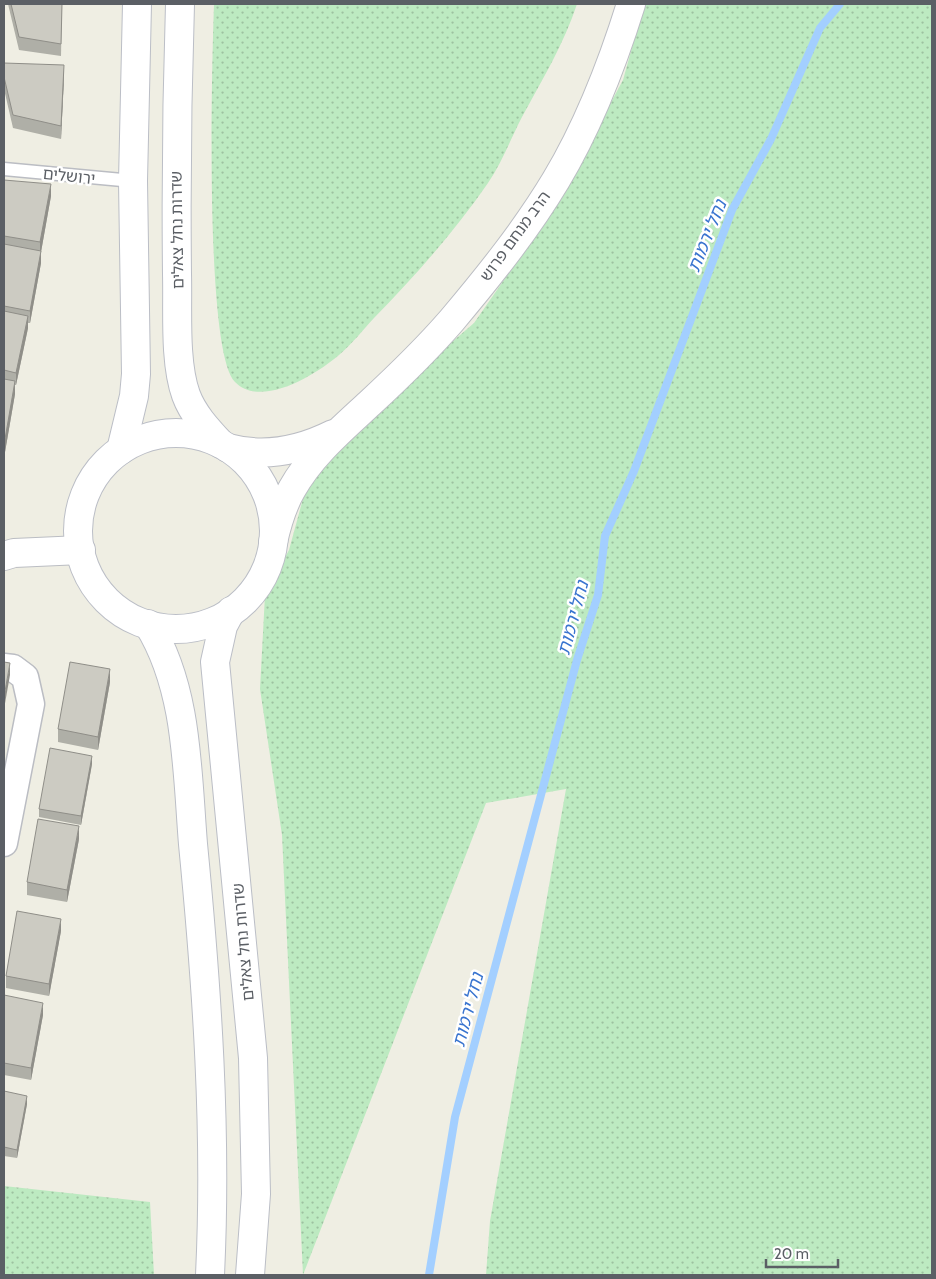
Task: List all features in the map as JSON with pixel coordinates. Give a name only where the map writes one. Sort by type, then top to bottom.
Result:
[{"type":"main road","points":[[121,450],[134,396],[136,374],[133,182],[137,4]]},
{"type":"main road","name":"שדרות נחל צאלים","points":[[180,4],[176,167],[178,325],[181,365],[183,383],[190,405],[200,420],[225,446]]},
{"type":"main road","name":"הרב מנחם פרוש","points":[[231,612],[252,593],[259,582],[266,569],[281,512],[291,490],[317,454],[413,361],[451,321],[521,233],[556,180],[588,120],[616,52],[631,4]]},
{"type":"main road","name":"הרב מנחם פרוש","points":[[225,446],[251,453],[285,451],[319,440],[341,430]]},
{"type":"main road","points":[[231,612],[218,619],[191,628],[169,628],[148,624],[122,612],[103,596],[89,574],[81,550],[79,522],[86,494],[100,469],[121,450],[149,436],[164,433],[195,435],[225,446],[249,466],[264,489],[272,515],[273,542]]},
{"type":"main road","points":[[4,556],[14,553],[81,550]]},
{"type":"main road","name":"שדרות נחל צאלים","points":[[231,612],[223,626],[215,662],[253,1058],[256,1194],[250,1275]]},
{"type":"main road","points":[[148,624],[168,661],[176,690],[183,735],[203,940],[212,1086],[214,1201],[210,1275]]},
{"type":"street","points":[[4,667],[13,668],[26,677],[31,704],[4,843]]},
{"type":"lane","name":"ירושלים","points":[[4,169],[133,182]]},
{"type":"green space","points":[[214,4],[577,4],[559,48],[498,167],[448,236],[344,351],[303,379],[274,390],[259,392],[246,389],[235,382],[225,359],[218,318],[212,202]]},
{"type":"green space","points":[[644,4],[932,4],[932,1275],[486,1275],[490,1221],[566,789],[486,803],[303,1275],[282,835],[260,689],[265,595],[289,550],[310,473],[348,432],[474,323],[554,208],[623,80]]},
{"type":"green space","points":[[4,1186],[150,1202],[154,1275],[4,1275]]},
{"type":"building","points":[[11,4],[62,4],[61,44],[19,37]]},
{"type":"building","points":[[4,63],[64,65],[61,126],[13,115],[4,77]]},
{"type":"building","points":[[4,180],[51,184],[40,242],[4,236]]},
{"type":"building","points":[[4,244],[41,251],[30,311],[4,306]]},
{"type":"building","points":[[4,311],[28,316],[16,373],[4,370]]},
{"type":"building","points":[[4,379],[15,381],[5,439],[4,439]]},
{"type":"building","points":[[4,662],[10,663],[4,697]]},
{"type":"building","points":[[70,662],[110,669],[98,737],[58,729]]},
{"type":"building","points":[[50,748],[92,756],[81,816],[39,809]]},
{"type":"building","points":[[38,819],[79,826],[67,890],[27,882]]},
{"type":"building","points":[[17,911],[61,919],[49,984],[6,976]]},
{"type":"building","points":[[4,995],[43,1003],[31,1068],[4,1063]]},
{"type":"building","points":[[4,1091],[27,1096],[17,1150],[4,1147]]},
{"type":"waterway","name":"נחל ירמות","points":[[429,1275],[455,1117],[577,660],[598,595],[605,536],[634,471],[732,210],[771,139],[820,28],[840,4]]}]
